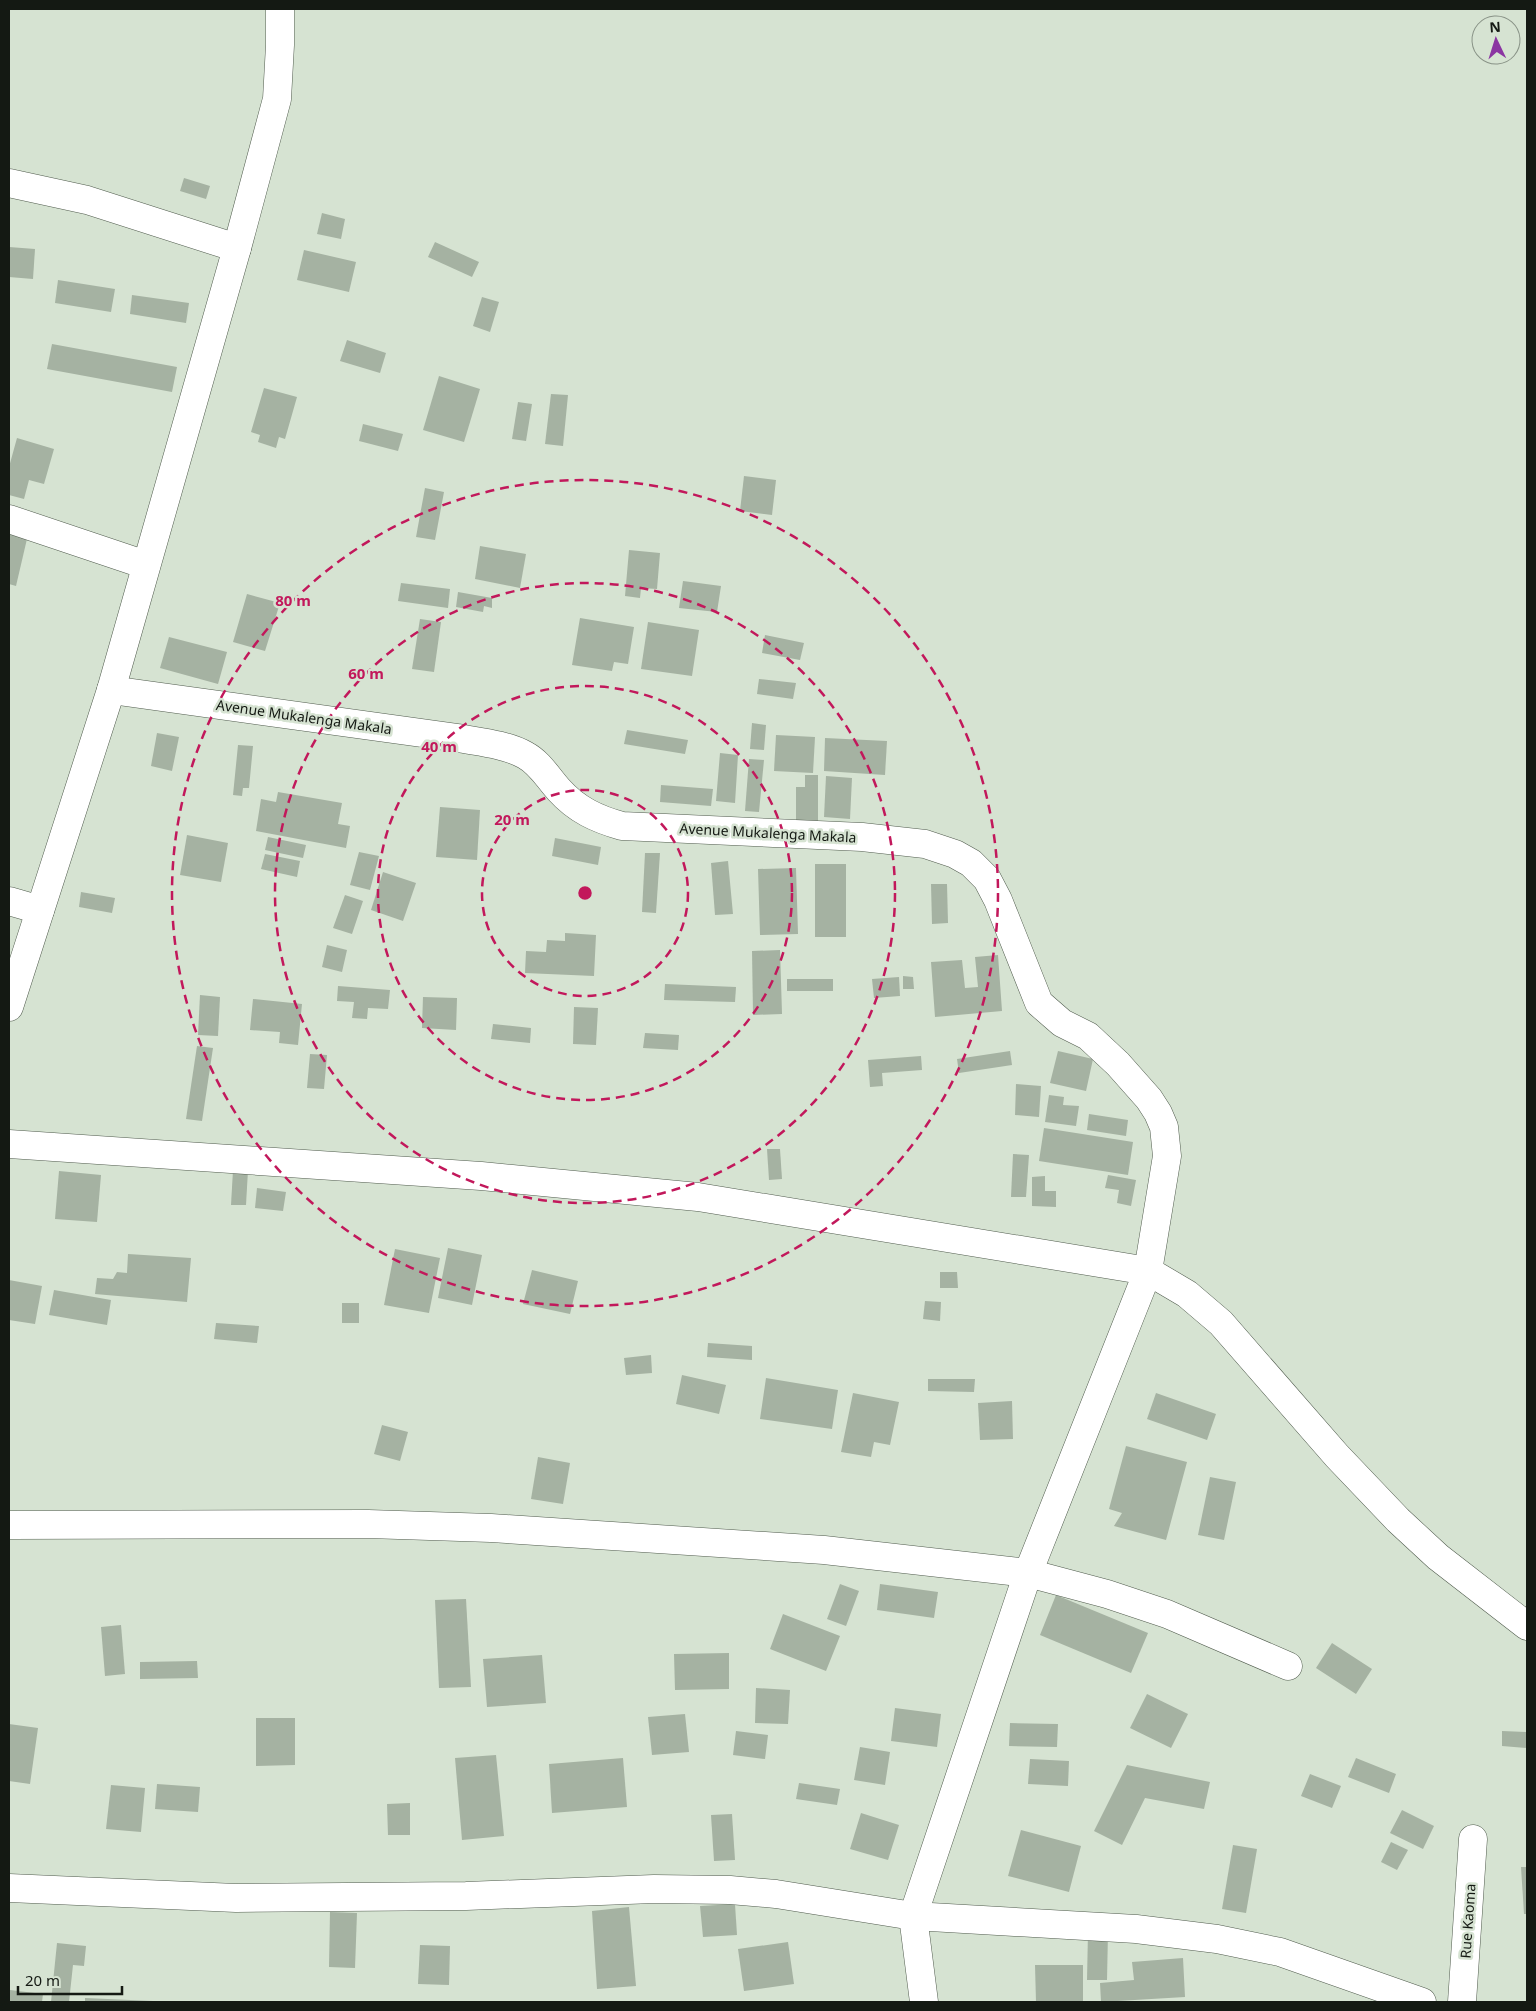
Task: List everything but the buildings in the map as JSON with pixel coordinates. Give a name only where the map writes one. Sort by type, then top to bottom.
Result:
[{"type":"street","points":[[9,1007],[111,690],[237,248],[277,99],[280,9]]},
{"type":"street","points":[[9,183],[87,200],[237,248]]},
{"type":"street","points":[[9,519],[146,565]]},
{"type":"street","name":"Avenue Mukalenga Makala","points":[[111,690],[458,738],[508,748],[525,755],[538,764],[573,803],[595,818],[622,826],[862,837],[925,844],[963,858],[971,863],[987,879],[998,900],[1039,1003],[1062,1023],[1088,1036],[1149,1099],[1164,1127],[1167,1156],[1148,1271],[1028,1573],[914,1916]]},
{"type":"street","points":[[9,901],[40,910]]},
{"type":"street","points":[[9,1144],[481,1176],[698,1197],[1148,1271],[1187,1294],[1221,1323],[1337,1456],[1398,1520],[1438,1557],[1527,1626]]},
{"type":"street","points":[[9,1525],[240,1523],[491,1528],[824,1550],[1028,1573],[1107,1594],[1167,1614],[1288,1666]]},
{"type":"street","name":"Rue Kaoma","points":[[1462,2002],[1473,1839]]},
{"type":"street","points":[[9,1888],[274,1898],[456,1896],[654,1889],[730,1890],[785,1895],[914,1916],[1136,1929],[1217,1939],[1280,1952],[1422,2002]]},
{"type":"street","points":[[914,1916],[924,2002]]}]
